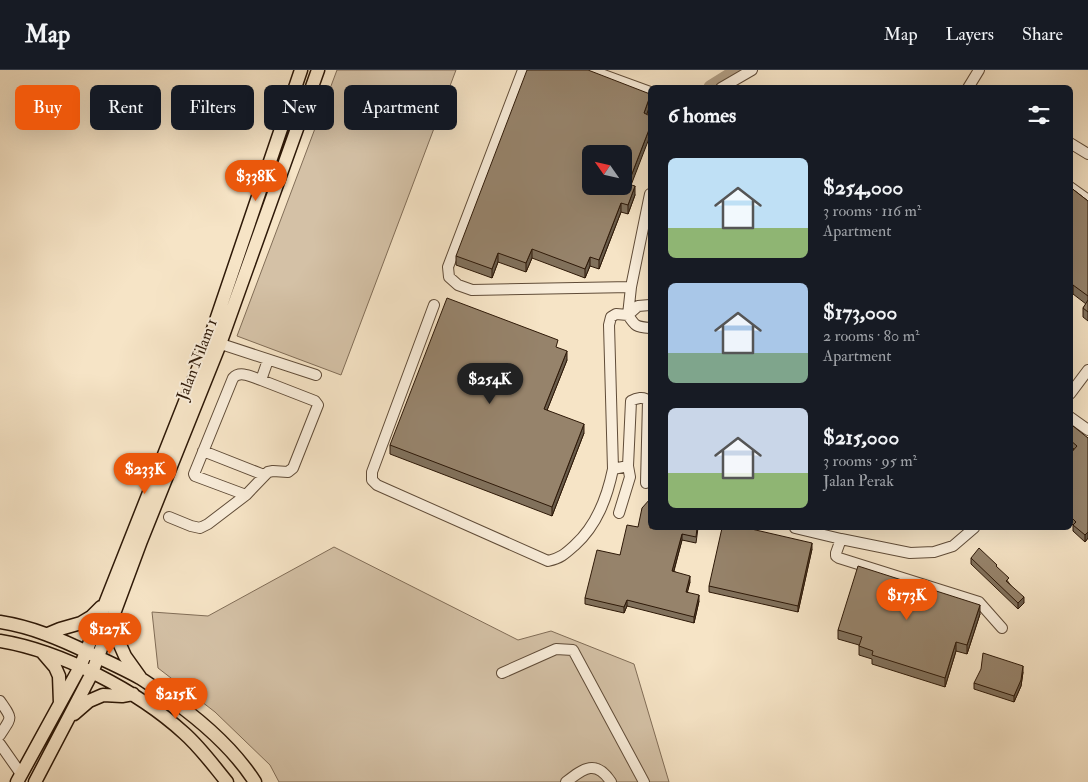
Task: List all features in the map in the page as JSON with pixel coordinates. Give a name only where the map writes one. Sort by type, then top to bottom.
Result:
[{"type":"main road","name":"Jalan Nilam 1","points":[[19,778],[80,667],[214,342],[302,70]]},
{"type":"main road","name":"Jalan Nilam 1","points":[[34,782],[92,673],[214,342],[318,70]]},
{"type":"main road","points":[[48,634],[81,623],[104,605]]},
{"type":"main road","points":[[113,616],[117,638],[125,656],[141,678]]},
{"type":"main road","points":[[0,622],[11,623],[48,634],[141,678],[202,723],[228,748],[255,782]]},
{"type":"main road","points":[[0,641],[65,660],[133,694],[184,733],[227,782]]},
{"type":"main road","points":[[42,652],[55,667],[59,676],[60,703]]},
{"type":"main road","points":[[68,719],[89,701],[103,695],[122,696],[133,694]]},
{"type":"street","points":[[523,70],[448,267],[449,277],[458,285],[472,290],[631,287]]},
{"type":"street","points":[[590,70],[648,91]]},
{"type":"street","points":[[726,85],[752,70]]},
{"type":"street","points":[[970,85],[979,70]]},
{"type":"street","points":[[1073,145],[1088,154]]},
{"type":"street","points":[[1073,189],[1088,200]]},
{"type":"street","points":[[648,204],[631,287],[628,314],[634,324],[648,328]]},
{"type":"street","points":[[434,305],[372,472],[372,480],[377,485],[548,561],[559,559],[582,539],[594,524],[603,505],[613,469],[609,325],[611,317],[616,314],[628,314],[638,306],[648,305]]},
{"type":"street","points":[[214,342],[316,375]]},
{"type":"street","points":[[261,380],[268,360]]},
{"type":"street","points":[[1073,390],[1088,370]]},
{"type":"street","points":[[168,517],[200,528],[246,495],[268,472],[288,472],[293,468],[318,405],[315,401],[261,380],[236,374],[194,474],[246,495]]},
{"type":"street","points":[[619,514],[630,477],[628,466],[630,403],[633,399],[644,398],[648,401],[646,483]]},
{"type":"street","points":[[1073,419],[1088,430]]},
{"type":"street","points":[[203,451],[264,475]]},
{"type":"street","points":[[613,469],[628,466]]},
{"type":"street","points":[[803,530],[910,553],[934,552],[953,546],[972,530]]},
{"type":"street","points":[[840,539],[836,553],[836,556],[839,558],[979,602],[1002,628]]},
{"type":"street","points":[[502,673],[556,649],[573,650],[644,782]]},
{"type":"street","points":[[0,701],[10,716],[10,720],[0,736]]},
{"type":"street","points":[[0,744],[19,778]]},
{"type":"street","points":[[566,782],[585,768],[594,767],[606,774],[611,782]]},
{"type":"shaded area","points":[[337,70],[456,70],[450,85],[344,85],[344,130],[433,130],[341,375],[237,336],[314,130],[334,130],[334,85],[331,85]]},
{"type":"shaded area","points":[[334,547],[518,640],[551,631],[634,664],[669,782],[279,782],[270,765],[215,712],[158,668],[152,612],[208,616]]},
{"type":"building","points":[[527,70],[588,70],[648,93],[648,102],[644,113],[648,115],[648,132],[632,174],[632,145],[582,145],[582,195],[632,195],[628,205],[621,203],[599,260],[590,257],[585,269],[532,249],[526,263],[498,253],[492,269],[456,256]]},
{"type":"building","points":[[1073,189],[1088,201],[1088,296],[1073,285]]},
{"type":"building","points":[[447,298],[558,340],[556,347],[567,351],[544,409],[584,424],[552,507],[390,445]]},
{"type":"building","points":[[1088,300],[1088,312],[1083,308]]},
{"type":"building","points":[[1073,426],[1088,438],[1088,532],[1085,535],[1073,525],[1076,522],[1073,519],[1073,451],[1077,446],[1073,443]]},
{"type":"building","points":[[648,501],[648,530],[697,530],[696,537],[682,534],[672,571],[690,576],[686,592],[699,595],[694,617],[627,600],[624,607],[585,598],[597,550],[620,555],[627,525],[638,527],[642,508]]},
{"type":"building","points":[[722,530],[756,530],[812,543],[798,606],[709,586]]},
{"type":"building","points":[[979,548],[1009,578],[1006,581],[1024,597],[1018,603],[971,558]]},
{"type":"building","points":[[858,566],[980,605],[967,645],[956,642],[945,678],[872,655],[873,651],[859,646],[862,637],[838,630]]},
{"type":"building","points":[[983,653],[1023,666],[1021,680],[1014,696],[974,683],[981,669]]},
{"type":"waterway","points":[[716,85],[740,70]]}]
